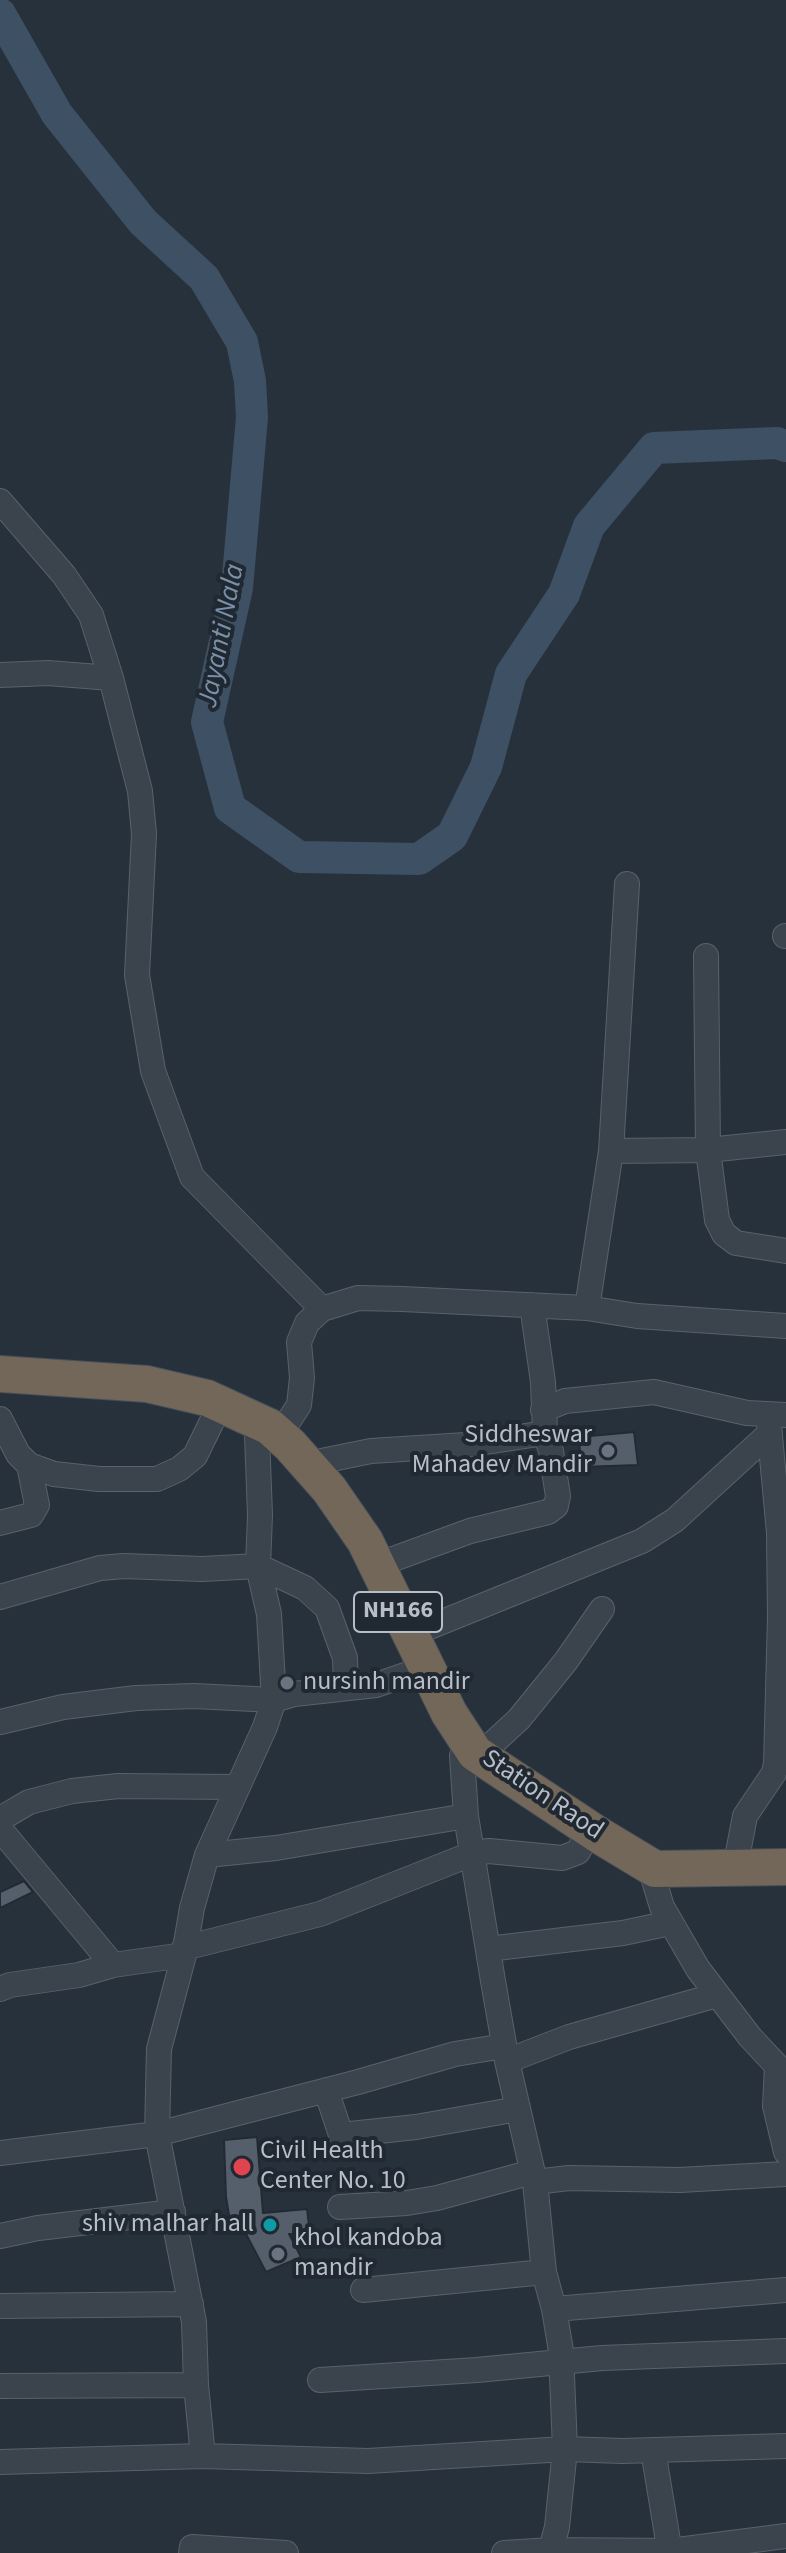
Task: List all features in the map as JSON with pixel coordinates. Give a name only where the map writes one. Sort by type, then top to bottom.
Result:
[{"type":"highway","name":"Station Raod","points":[[0,1374],[147,1384],[207,1398],[290,1445],[329,1489],[365,1541],[470,1756],[655,1869],[786,1867]]},
{"type":"highway","name":"NH166","points":[[0,1386],[97,1396],[148,1397],[216,1413],[263,1431],[311,1490],[348,1554],[423,1702],[470,1756],[585,1838],[653,1877],[786,1878]]},
{"type":"street","points":[[0,501],[64,575],[91,615],[111,678],[140,791],[144,834],[137,975],[153,1071],[192,1177],[322,1309]]},
{"type":"street","points":[[0,675],[48,673],[111,678]]},
{"type":"street","points":[[587,1308],[611,1151],[627,884]]},
{"type":"street","points":[[706,956],[708,1150],[717,1220],[724,1234],[736,1243],[786,1251]]},
{"type":"street","points":[[611,1151],[708,1150],[786,1142]]},
{"type":"street","points":[[203,2456],[194,2322],[157,2134],[159,2049],[207,1855],[265,1727],[274,1700],[269,1614],[258,1566],[263,1431],[288,1422],[299,1405],[302,1378],[299,1342],[307,1323],[322,1309],[358,1298],[587,1308],[637,1316],[786,1326]]},
{"type":"street","points":[[377,1565],[470,1531],[548,1512],[556,1506],[558,1496],[544,1421],[543,1382],[532,1305]]},
{"type":"street","points":[[307,1464],[371,1451],[466,1445],[544,1421],[565,1401],[654,1392],[774,1421]]},
{"type":"street","points":[[2,1430],[29,1465],[54,1474],[99,1479],[157,1479],[179,1469],[195,1456],[216,1413]]},
{"type":"street","points":[[735,1868],[745,1816],[774,1773],[776,1763],[783,1600],[774,1421]]},
{"type":"street","points":[[410,1635],[642,1541],[675,1520],[774,1421]]},
{"type":"street","points":[[0,1523],[31,1515],[37,1505],[29,1465]]},
{"type":"street","points":[[0,1597],[100,1568],[258,1566],[305,1588],[327,1608],[345,1658],[346,1688]]},
{"type":"street","points":[[551,2551],[557,2527],[565,2449],[562,2363],[554,2309],[544,2272],[534,2177],[506,2053],[466,1816],[470,1756],[519,1719],[566,1661],[602,1609]]},
{"type":"street","points":[[0,1722],[63,1707],[136,1698],[194,1696],[274,1700],[294,1694],[390,1683],[408,1674]]},
{"type":"street","points":[[0,1819],[29,1802],[72,1791],[118,1786],[236,1787]]},
{"type":"street","points":[[207,1855],[276,1848],[466,1816]]},
{"type":"street","points":[[0,1829],[113,1965]]},
{"type":"street","points":[[0,1989],[184,1952],[320,1914],[474,1853],[489,1851],[562,1858],[578,1852],[585,1838]]},
{"type":"street","points":[[653,1877],[662,1907],[698,1969],[717,1995],[781,2059],[775,2106],[786,2152]]},
{"type":"street","points":[[488,1949],[623,1933],[670,1923]]},
{"type":"street","points":[[0,2153],[157,2134],[455,2054],[506,2053],[717,1995]]},
{"type":"street","points":[[326,2090],[341,2135],[416,2127],[518,2109]]},
{"type":"street","points":[[340,2207],[407,2203],[534,2177],[680,2180],[786,2174]]},
{"type":"street","points":[[0,2236],[38,2228],[173,2212]]},
{"type":"street","points":[[363,2290],[544,2272]]},
{"type":"street","points":[[554,2309],[786,2290]]},
{"type":"street","points":[[0,2306],[191,2304]]},
{"type":"street","points":[[320,2380],[602,2358],[786,2351]]},
{"type":"street","points":[[0,2386],[196,2385]]},
{"type":"street","points":[[0,2462],[203,2456],[368,2461],[565,2449],[786,2446]]},
{"type":"street","points":[[653,2450],[670,2552]]},
{"type":"street","points":[[504,2553],[670,2552],[786,2536]]},
{"type":"street","points":[[191,2553],[192,2547],[286,2553]]},
{"type":"building","name":"Siddheswar Mahadev Mandir","points":[[634,1432],[638,1465],[581,1467],[579,1437]]},
{"type":"building","points":[[24,1881],[33,1892],[0,1908],[0,1892]]},
{"type":"building","points":[[257,2137],[263,2213],[307,2209],[310,2234],[289,2234],[301,2257],[266,2272],[246,2234],[232,2233],[226,2197],[224,2140]]},
{"type":"waterway","name":"Jayanti Nala","points":[[0,14],[57,114],[143,222],[204,278],[242,342],[250,381],[252,417],[237,588],[207,722],[230,808],[299,857],[419,859],[452,836],[486,767],[511,674],[564,594],[589,526],[654,448],[777,443],[786,446]]},
{"type":"place","name":"Siddheswar Mahadev Mandir","points":[[608,1451]]},
{"type":"place","name":"nursinh mandir","points":[[287,1683]]},
{"type":"place","name":"Civil Health Center No. 10","points":[[242,2167]]},
{"type":"place","name":"shiv malhar hall","points":[[270,2225]]},
{"type":"place","name":"khol kandoba mandir","points":[[278,2254]]}]
